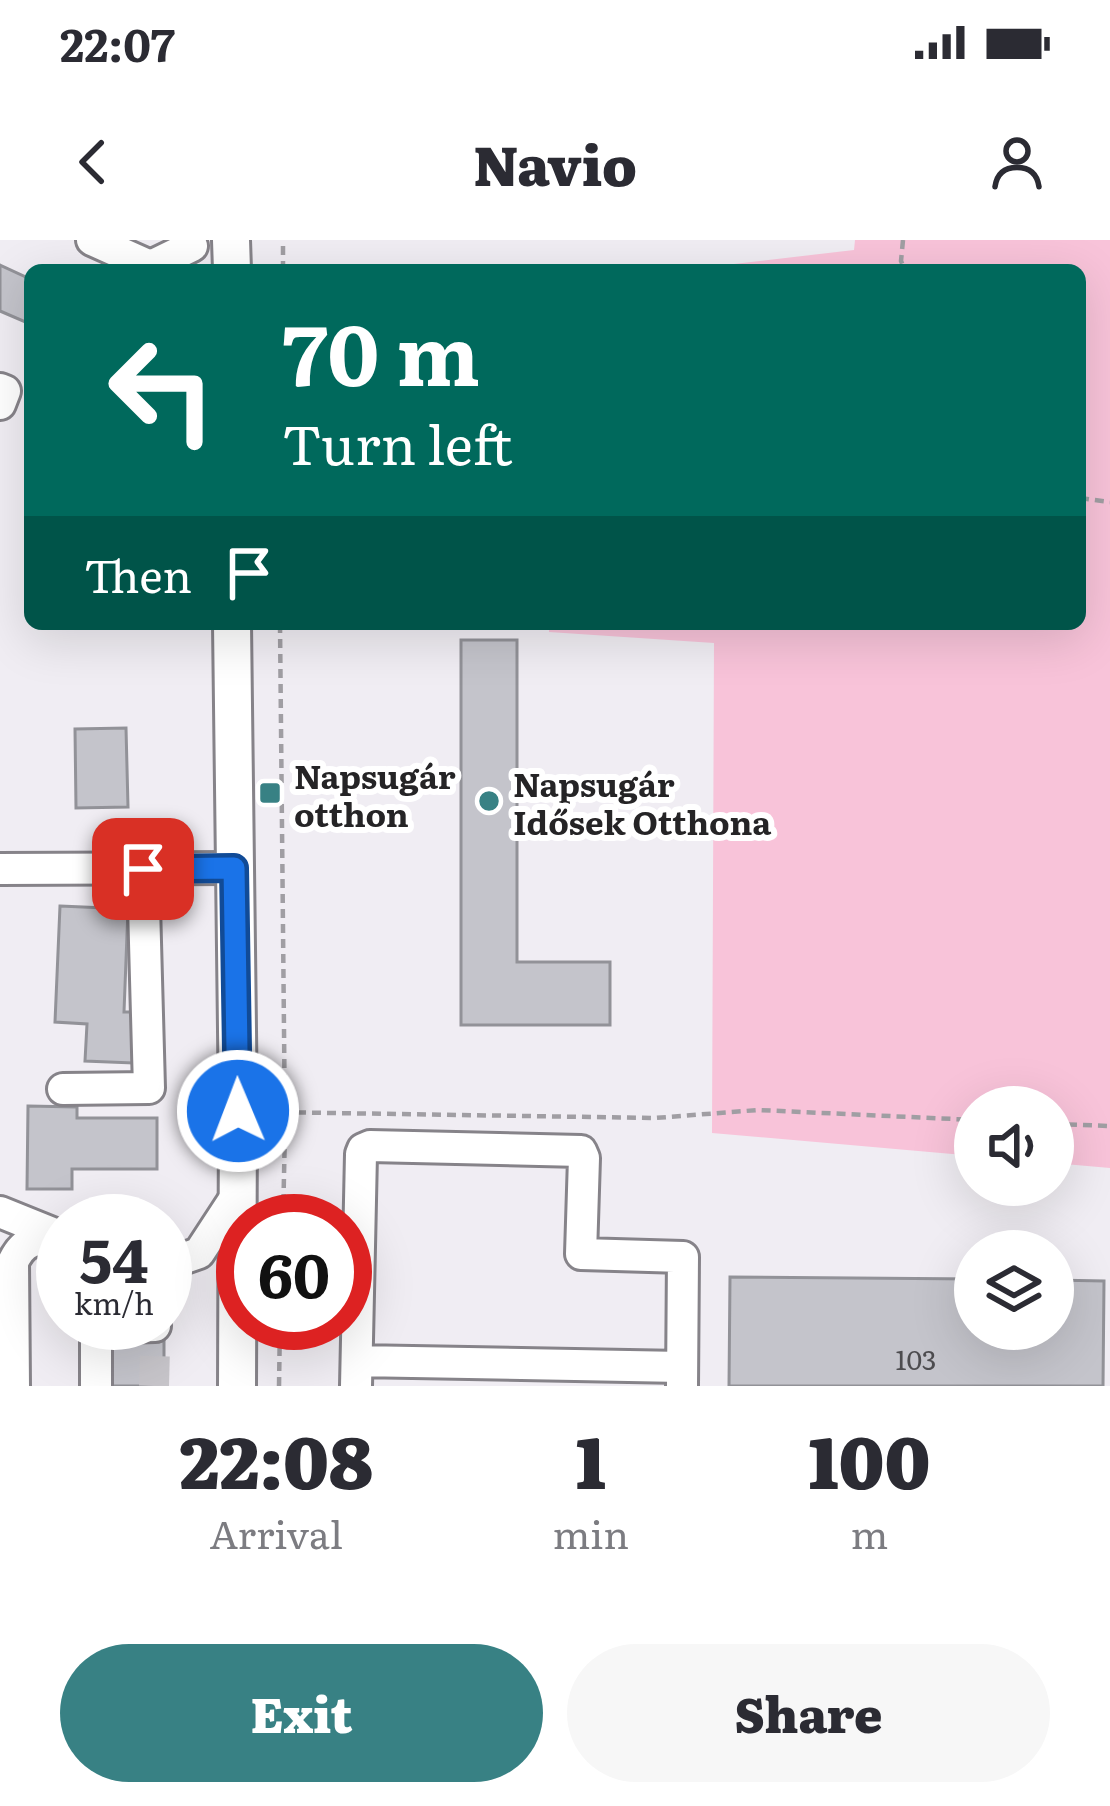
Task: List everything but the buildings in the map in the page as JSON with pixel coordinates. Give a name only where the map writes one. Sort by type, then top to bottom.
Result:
[{"type":"main road","points":[[232,630],[236,1194]]},
{"type":"main road","points":[[237,1350],[237,1386]]},
{"type":"lane","points":[[92,240],[146,264]]},
{"type":"lane","points":[[162,264],[192,246]]},
{"type":"lane","points":[[0,389],[4,391],[0,404]]},
{"type":"lane","points":[[0,869],[234,868]]},
{"type":"lane","points":[[63,1089],[149,1088],[143,869]]},
{"type":"lane","points":[[363,1149],[580,1151],[584,1158],[581,1253],[683,1256],[682,1377],[357,1374],[363,1149]]},
{"type":"lane","points":[[0,1212],[36,1227]]},
{"type":"lane","points":[[192,1255],[216,1227]]},
{"type":"lane","points":[[14,1386],[13,1262],[19,1249],[36,1241]]},
{"type":"lane","points":[[96,1350],[96,1386]]},
{"type":"path","points":[[280,630],[283,1194]]},
{"type":"path","points":[[238,1111],[655,1118],[758,1110],[954,1119]]},
{"type":"path","points":[[1074,1125],[1110,1126]]},
{"type":"path","points":[[279,1386],[280,1350]]},
{"type":"shaded area","points":[[855,240],[1110,240],[1110,1168],[1074,1165],[1074,1086],[954,1086],[954,1154],[712,1133],[714,643],[549,630],[1086,630],[1086,264],[734,264],[854,250]]},
{"type":"tunnel","points":[[154,1386],[155,1350]]},
{"type":"place","name":"Napsugár otthon","points":[[270,793]]},
{"type":"place","name":"Napsugár Idősek Otthona","points":[[489,801]]},
{"type":"route","points":[[143,869],[234,868],[238,1111]]}]
